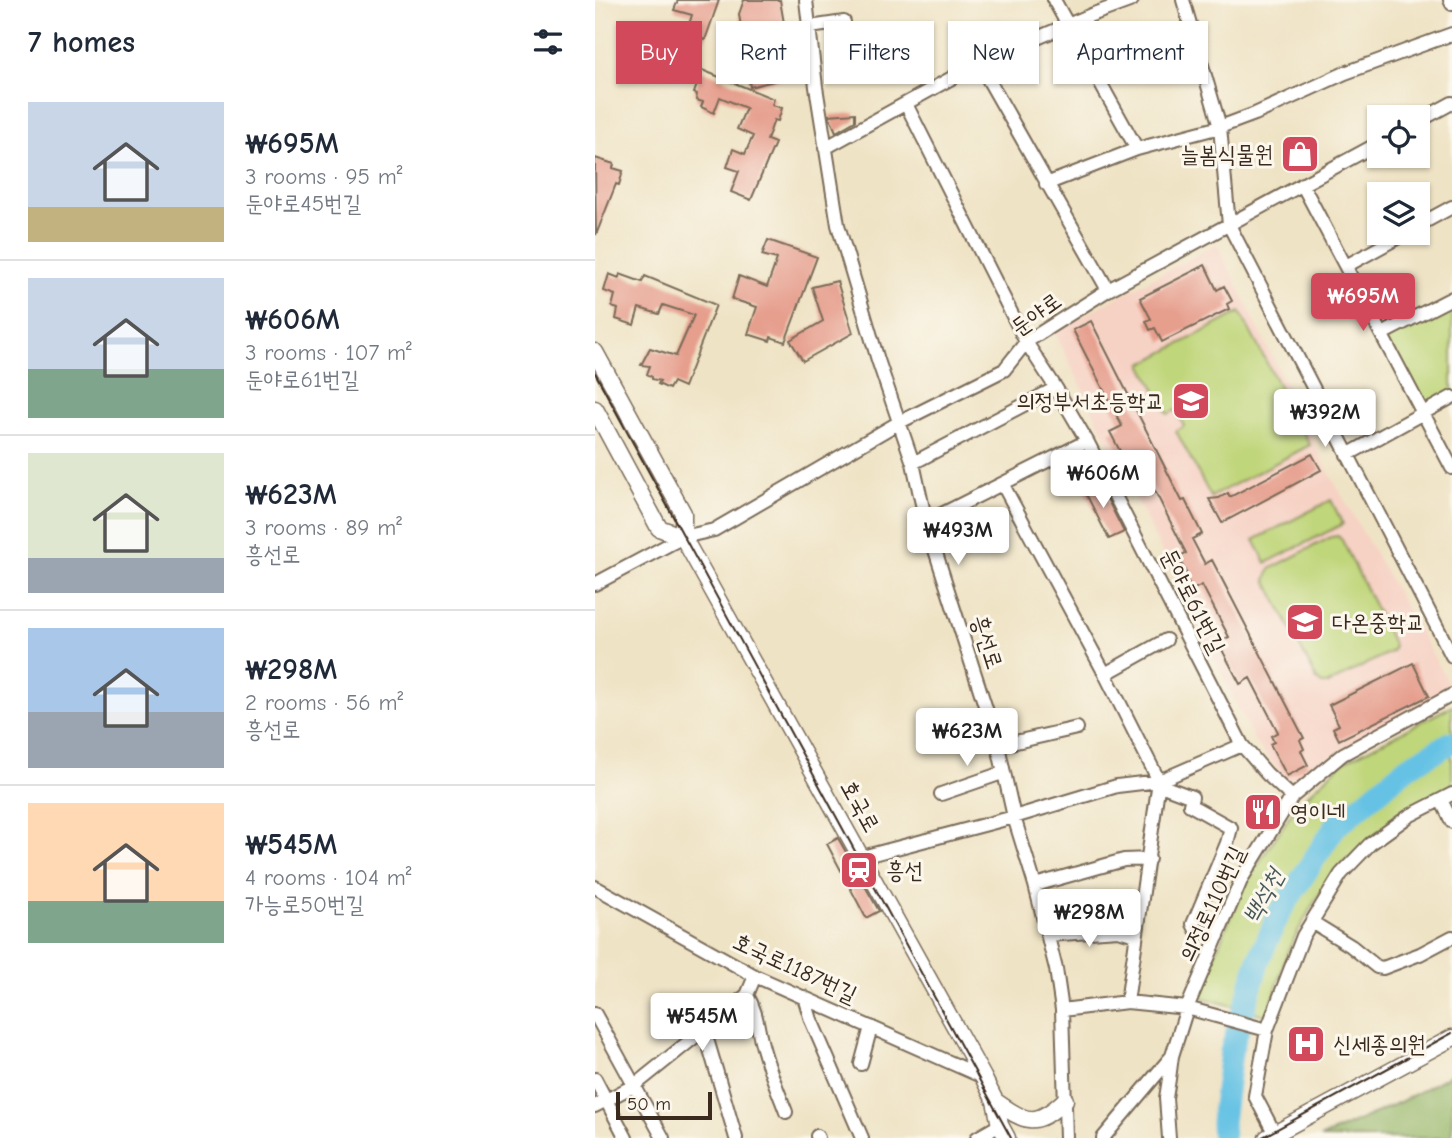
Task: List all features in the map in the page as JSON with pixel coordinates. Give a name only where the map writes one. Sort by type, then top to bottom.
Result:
[{"type":"street","name":"흥선로","points":[[806,0],[809,21]]},
{"type":"street","points":[[1054,0],[1065,21]]},
{"type":"street","points":[[1077,21],[1132,0]]},
{"type":"street","points":[[1183,0],[1220,127],[1229,225],[1452,656]]},
{"type":"street","points":[[810,27],[824,25]]},
{"type":"street","name":"흥선로","points":[[810,27],[816,87],[838,225],[898,423],[913,463],[926,522],[998,746],[1002,773],[1047,934],[1062,1010],[1066,1138]]},
{"type":"street","points":[[1047,184],[1137,149],[1220,127],[1345,74],[1452,34]]},
{"type":"street","points":[[825,148],[948,80]]},
{"type":"street","points":[[991,84],[1108,290]]},
{"type":"street","points":[[1100,84],[1137,149]]},
{"type":"street","points":[[1430,115],[1452,103]]},
{"type":"street","name":"둔야로61번길","points":[[907,104],[1026,342],[1087,442],[1242,746],[1292,797]]},
{"type":"street","name":"둔야로","points":[[595,584],[683,537],[714,530],[898,423],[1004,370],[1026,342],[1108,290],[1367,149]]},
{"type":"street","points":[[1303,184],[1452,468]]},
{"type":"street","points":[[1430,219],[1452,207]]},
{"type":"street","points":[[1346,266],[1384,245]]},
{"type":"street","points":[[1382,334],[1452,298]]},
{"type":"street","name":"호국로","points":[[595,352],[683,513],[683,537],[983,1077],[995,1101],[1004,1134]]},
{"type":"street","points":[[913,463],[1056,388]]},
{"type":"street","points":[[1347,455],[1452,397]]},
{"type":"street","name":"호국로","points":[[595,409],[659,528],[683,537]]},
{"type":"street","points":[[926,522],[1087,442]]},
{"type":"street","points":[[1003,485],[1105,674],[1159,783],[1127,1002]]},
{"type":"street","points":[[1105,674],[1166,640]]},
{"type":"street","name":"의정로110번길","points":[[1169,1138],[1166,1098],[1172,1056],[1187,1008],[1242,878],[1292,797],[1343,754],[1452,695]]},
{"type":"street","points":[[998,746],[1077,728]]},
{"type":"street","points":[[862,857],[1014,817],[1117,786],[1159,783],[1242,746]]},
{"type":"street","points":[[941,794],[1002,773]]},
{"type":"street","points":[[1159,783],[1192,797],[1190,805],[1231,828],[1193,924],[1196,930],[1218,936]]},
{"type":"street","points":[[1452,822],[1446,797],[1409,816],[1370,844],[1341,874],[1303,936],[1267,1030],[1255,1096],[1273,1136],[1452,1038]]},
{"type":"street","points":[[1035,885],[1124,860],[1149,859]]},
{"type":"street","name":"호국로1187번길","points":[[595,887],[755,976],[983,1077]]},
{"type":"street","points":[[1312,922],[1351,946],[1377,967],[1383,968],[1420,954],[1452,937]]},
{"type":"street","points":[[1047,934],[1118,930],[1136,935]]},
{"type":"street","points":[[601,1103],[635,1085],[747,995],[755,976]]},
{"type":"street","points":[[747,995],[757,1011],[769,1069],[786,1112]]},
{"type":"street","points":[[804,997],[811,1020],[862,1138]]},
{"type":"street","points":[[1062,1010],[1127,1002],[1187,1008],[1267,1030]]},
{"type":"street","points":[[595,1014],[663,1138]]},
{"type":"street","points":[[861,1064],[871,1027]]},
{"type":"street","points":[[704,1029],[736,1138]]},
{"type":"street","points":[[1103,1138],[1172,1056]]},
{"type":"street","points":[[595,1079],[601,1103],[626,1138]]},
{"type":"street","points":[[995,1101],[1018,1117],[1035,1119],[1046,1117],[1065,1100]]},
{"type":"street","points":[[977,1138],[1004,1134]]},
{"type":"shaded area","points":[[1217,244],[1328,471],[1451,687],[1287,781],[1255,742],[1054,331]]},
{"type":"green space","points":[[1448,300],[1452,307],[1452,397],[1423,413],[1382,334]]},
{"type":"green space","points":[[1240,312],[1310,445],[1211,497],[1176,431],[1184,426],[1176,410],[1168,414],[1142,364]]},
{"type":"green space","points":[[1331,500],[1343,524],[1266,563],[1254,540]]},
{"type":"green space","points":[[1338,536],[1394,646],[1392,651],[1328,684],[1322,684],[1317,680],[1266,580],[1270,569],[1331,537]]},
{"type":"green space","points":[[1452,706],[1452,789],[1380,830],[1342,864],[1314,902],[1288,950],[1268,1016],[1197,996],[1245,884],[1296,806],[1343,762]]},
{"type":"green space","points":[[1452,1074],[1452,1138],[1320,1138],[1402,1101]]},
{"type":"building","points":[[678,0],[719,0],[705,40],[702,39],[702,21],[690,21],[692,15],[674,10]]},
{"type":"building","points":[[744,0],[780,0],[784,21],[740,21],[739,14]]},
{"type":"building","points":[[702,70],[716,76],[716,84],[737,84],[774,99],[772,105],[782,108],[778,121],[774,120],[767,140],[775,143],[751,200],[731,192],[739,171],[727,167],[733,149],[745,154],[753,136],[737,129],[746,108],[720,97],[714,113],[701,107],[703,102],[696,100],[697,94],[694,93],[697,84],[702,84]]},
{"type":"building","points":[[855,113],[855,121],[836,132],[829,115]]},
{"type":"building","points":[[595,158],[614,164],[613,168],[623,171],[596,235]]},
{"type":"building","points":[[768,240],[817,257],[785,342],[771,337],[770,341],[748,334],[757,307],[732,299],[739,276],[767,287],[777,259],[762,255]]},
{"type":"building","points":[[1205,265],[1217,290],[1224,286],[1232,301],[1227,304],[1229,309],[1162,342],[1155,328],[1150,330],[1146,321],[1151,319],[1140,298]]},
{"type":"building","points":[[609,274],[619,278],[620,274],[642,282],[645,276],[716,305],[684,387],[673,382],[669,389],[658,384],[660,381],[647,374],[650,366],[641,365],[650,348],[676,356],[694,315],[663,305],[659,314],[639,308],[634,325],[616,319],[618,309],[612,307],[615,295],[604,291]]},
{"type":"building","points":[[837,281],[853,333],[803,361],[790,340],[823,321],[812,287]]},
{"type":"building","points":[[1091,321],[1182,501],[1185,500],[1202,534],[1192,539],[1205,564],[1212,560],[1304,738],[1300,740],[1304,749],[1301,751],[1308,765],[1287,776],[1270,744],[1274,742],[1271,736],[1278,732],[1250,678],[1240,684],[1218,642],[1229,637],[1202,585],[1192,590],[1178,557],[1186,553],[1143,467],[1141,468],[1133,452],[1123,457],[1110,432],[1122,426],[1073,330]]},
{"type":"building","points":[[1312,454],[1321,470],[1222,523],[1209,499],[1228,493],[1230,497]]},
{"type":"building","points":[[1098,481],[1124,532],[1109,539],[1083,488]]},
{"type":"building","points":[[1413,663],[1429,696],[1339,740],[1333,728],[1339,725],[1329,705]]},
{"type":"building","points":[[838,838],[879,911],[866,918],[827,844]]},
{"type":"waterway","name":"백석천","points":[[1223,1138],[1222,1122],[1231,1052],[1259,959],[1280,912],[1335,827],[1408,767],[1452,742]]},
{"type":"tram line","points":[[595,373],[1011,1138]]},
{"type":"tram line","points":[[1261,1138],[1452,1033]]},
{"type":"place","name":"늘봄식물원","points":[[1300,154]]},
{"type":"place","name":"의정부서초등학교","points":[[1191,401]]},
{"type":"place","name":"다온중학교","points":[[1305,622]]},
{"type":"place","name":"영이네","points":[[1263,812]]},
{"type":"place","name":"흥선","points":[[859,870]]},
{"type":"place","name":"신세종의원","points":[[1306,1044]]}]
